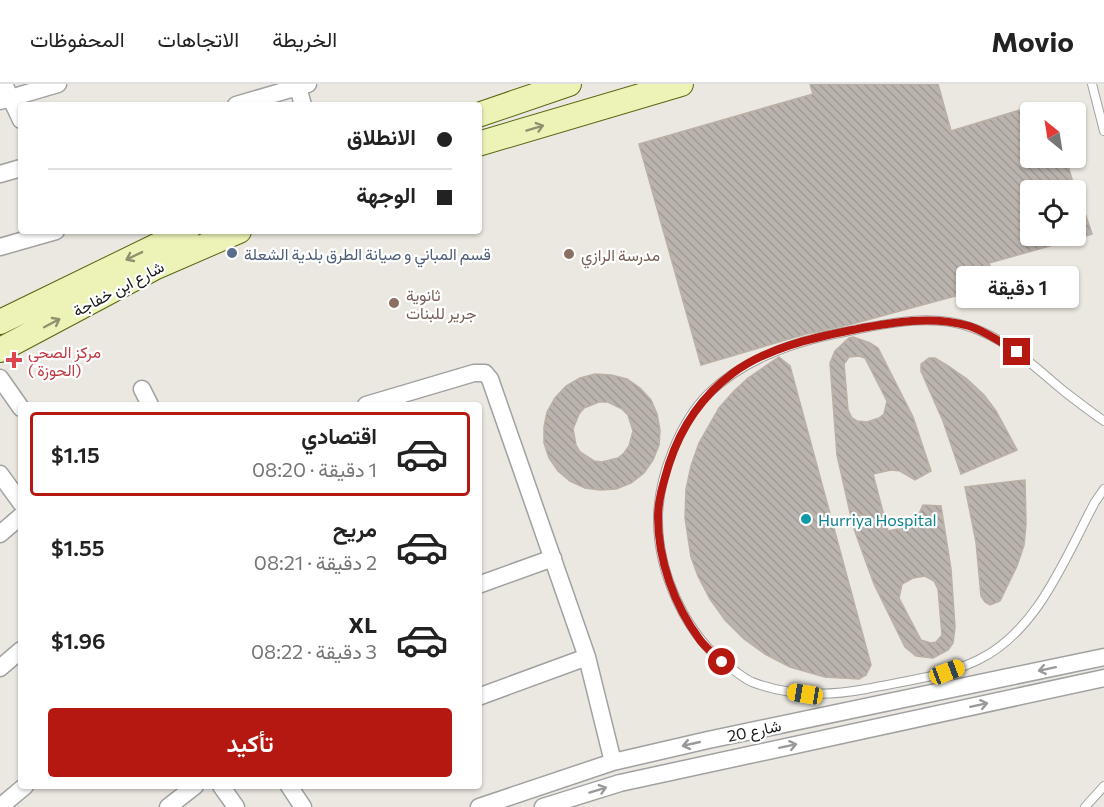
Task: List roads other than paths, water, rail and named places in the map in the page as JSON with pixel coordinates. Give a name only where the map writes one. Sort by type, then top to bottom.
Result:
[{"type":"street","points":[[18,115],[5,94],[58,84]]},
{"type":"street","points":[[482,114],[569,84]]},
{"type":"street","points":[[482,143],[681,84]]},
{"type":"street","points":[[246,102],[301,85],[303,102]]},
{"type":"street","points":[[0,174],[18,169]]},
{"type":"street","points":[[0,247],[46,234]]},
{"type":"street","name":"شارع ابن خفاجة","points":[[0,322],[181,234]]},
{"type":"street","name":"شارع ابن خفاجة","points":[[0,350],[156,267],[232,234]]},
{"type":"street","points":[[380,402],[474,374],[485,373],[490,379],[587,657],[613,762]]},
{"type":"street","points":[[0,378],[5,397],[18,406]]},
{"type":"street","points":[[142,389],[148,402]]},
{"type":"street","points":[[0,474],[18,499]]},
{"type":"street","points":[[0,534],[18,519]]},
{"type":"street","points":[[482,584],[553,558]]},
{"type":"street","points":[[0,668],[18,653]]},
{"type":"street","points":[[482,696],[587,657]]},
{"type":"street","name":"شارع 20","points":[[479,807],[613,762],[1104,657]]},
{"type":"street","name":"شارع 20","points":[[543,807],[620,783],[1104,678]]},
{"type":"street","points":[[839,712],[844,734]]},
{"type":"street","points":[[0,807],[21,789]]},
{"type":"street","points":[[168,807],[191,789]]},
{"type":"street","points":[[223,789],[236,807]]},
{"type":"street","points":[[291,789],[303,807]]},
{"type":"lane","points":[[1092,84],[1100,98],[1104,131]]},
{"type":"lane","points":[[1104,421],[1067,394],[1017,352],[970,326],[930,320],[889,323],[817,337],[767,354],[735,372],[707,395],[690,417],[677,441],[662,489],[658,516],[662,552],[671,586],[700,640],[722,662],[750,681],[776,689],[805,694],[843,693],[947,672],[979,660],[1014,636],[1051,586],[1104,489]]},
{"type":"lane","points":[[1085,807],[1104,786]]},
{"type":"place","name":"قسم المباني و صيانة الطرق بلدية الشعلة","points":[[232,253]]},
{"type":"place","name":"مدرسة الرازي","points":[[569,254]]},
{"type":"place","name":"ثانوية جرير للبنات","points":[[394,303]]},
{"type":"place","name":"مركز الصحي ( الحوزة)","points":[[14,360]]},
{"type":"place","name":"Hurriya Hospital","points":[[806,519]]}]
